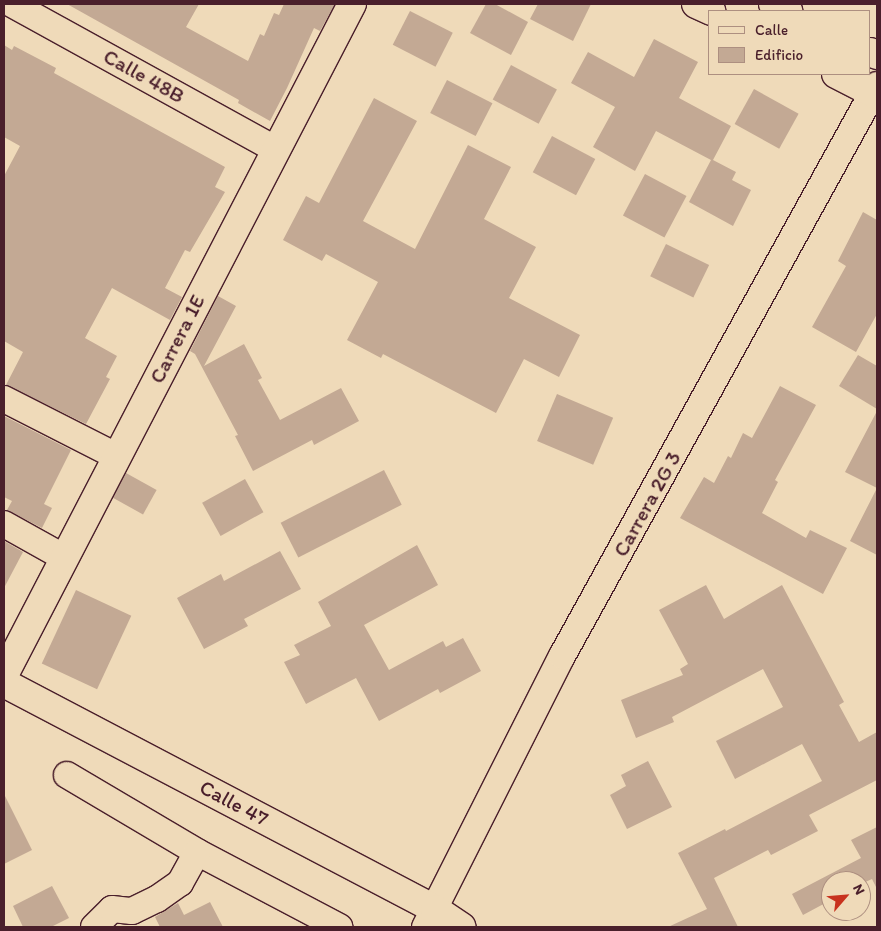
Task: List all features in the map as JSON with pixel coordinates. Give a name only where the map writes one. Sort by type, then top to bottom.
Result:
[{"type":"street","name":"Calle 48B","points":[[12,4],[276,150]]},
{"type":"street","name":"Carrera 1E","points":[[4,675],[352,4]]},
{"type":"street","points":[[696,4],[709,10]]},
{"type":"street","points":[[838,75],[876,91]]},
{"type":"street","name":"Carrera 2G 3","points":[[430,918],[562,656],[876,91]]},
{"type":"street","points":[[4,399],[116,456]]},
{"type":"street","points":[[4,524],[64,557]]},
{"type":"street","name":"Calle 47","points":[[4,682],[430,918],[462,927]]},
{"type":"street","points":[[67,775],[197,852],[339,927]]},
{"type":"street","points":[[94,927],[112,909],[132,911],[157,899],[180,883],[197,852]]},
{"type":"building","points":[[67,4],[199,4],[186,27],[248,61],[260,34],[264,36],[274,13],[279,15],[284,4],[335,4],[320,31],[314,28],[270,121],[238,103],[239,100]]},
{"type":"building","points":[[486,4],[495,4],[528,22],[511,55],[470,33]]},
{"type":"building","points":[[538,4],[591,4],[573,41],[530,19]]},
{"type":"building","points":[[410,11],[453,33],[436,67],[393,45]]},
{"type":"building","points":[[654,39],[698,62],[679,98],[731,126],[713,160],[736,172],[732,180],[751,190],[733,226],[689,202],[711,160],[656,131],[635,171],[593,147],[615,107],[571,83],[588,52],[634,77]]},
{"type":"building","points":[[4,45],[12,50],[14,46],[56,68],[54,73],[225,167],[215,187],[225,192],[190,252],[185,250],[165,288],[182,297],[170,320],[112,288],[85,338],[117,356],[106,377],[110,379],[86,424],[6,385],[23,352],[4,341],[4,176],[20,146],[4,137]]},
{"type":"building","points":[[511,65],[557,89],[539,124],[493,99]]},
{"type":"building","points":[[447,80],[492,103],[476,136],[430,113]]},
{"type":"building","points":[[754,89],[799,114],[779,149],[735,124]]},
{"type":"building","points":[[374,98],[417,121],[363,221],[415,249],[468,145],[511,167],[484,219],[536,247],[509,298],[580,335],[559,377],[524,359],[496,413],[383,354],[381,358],[347,340],[378,282],[326,254],[322,261],[283,240],[306,196],[319,203]]},
{"type":"building","points":[[552,136],[595,159],[576,195],[533,172]]},
{"type":"building","points":[[645,174],[686,196],[664,238],[623,215]]},
{"type":"building","points":[[863,212],[877,220],[877,314],[856,352],[812,327],[846,266],[838,261]]},
{"type":"building","points":[[666,244],[709,265],[693,297],[650,276]]},
{"type":"building","points":[[218,296],[236,306],[204,366],[244,344],[262,378],[258,380],[280,420],[341,388],[359,421],[314,445],[312,440],[253,471],[235,436],[238,435],[195,354],[190,351]]},
{"type":"building","points":[[858,355],[877,366],[877,409],[839,386]]},
{"type":"building","points":[[780,386],[816,405],[775,480],[778,482],[762,513],[806,538],[810,530],[847,548],[823,594],[680,518],[704,477],[714,483],[728,456],[731,458],[743,433],[752,438]]},
{"type":"building","points":[[557,394],[613,418],[593,465],[537,441]]},
{"type":"building","points":[[877,411],[877,488],[845,472]]},
{"type":"building","points":[[4,416],[71,450],[44,504],[52,508],[42,528],[7,510],[12,501],[4,497]]},
{"type":"building","points":[[384,470],[402,505],[298,557],[281,523]]},
{"type":"building","points":[[126,473],[157,490],[143,514],[112,497]]},
{"type":"building","points":[[245,479],[263,512],[221,536],[202,503]]},
{"type":"building","points":[[877,488],[877,555],[850,541]]},
{"type":"building","points":[[4,541],[23,552],[4,588]]},
{"type":"building","points":[[417,545],[438,585],[364,625],[389,670],[443,641],[446,647],[463,638],[481,671],[440,693],[438,689],[379,721],[356,678],[306,704],[284,662],[300,655],[294,645],[331,626],[318,602]]},
{"type":"building","points":[[280,551],[301,589],[244,619],[248,626],[204,649],[177,598],[221,574],[224,581]]},
{"type":"building","points":[[706,585],[724,619],[782,585],[844,702],[839,705],[859,742],[877,732],[877,780],[809,815],[818,831],[771,855],[768,850],[714,878],[738,927],[668,927],[707,909],[678,853],[725,829],[726,831],[822,781],[802,744],[735,779],[716,741],[783,707],[763,669],[672,717],[674,722],[636,738],[621,700],[683,675],[680,669],[688,664],[659,610]]},
{"type":"building","points":[[76,590],[131,616],[97,689],[42,663]]},
{"type":"building","points":[[648,761],[672,807],[627,829],[610,795],[626,786],[621,775]]},
{"type":"building","points":[[4,794],[32,850],[4,864]]},
{"type":"building","points":[[877,827],[877,889],[871,879],[871,871],[836,871],[861,858],[851,840]]},
{"type":"building","points":[[821,879],[821,905],[803,915],[792,894]]},
{"type":"building","points":[[52,886],[69,918],[51,927],[23,927],[13,906]]},
{"type":"building","points":[[210,902],[223,927],[160,927],[155,917],[178,903],[184,915]]}]
